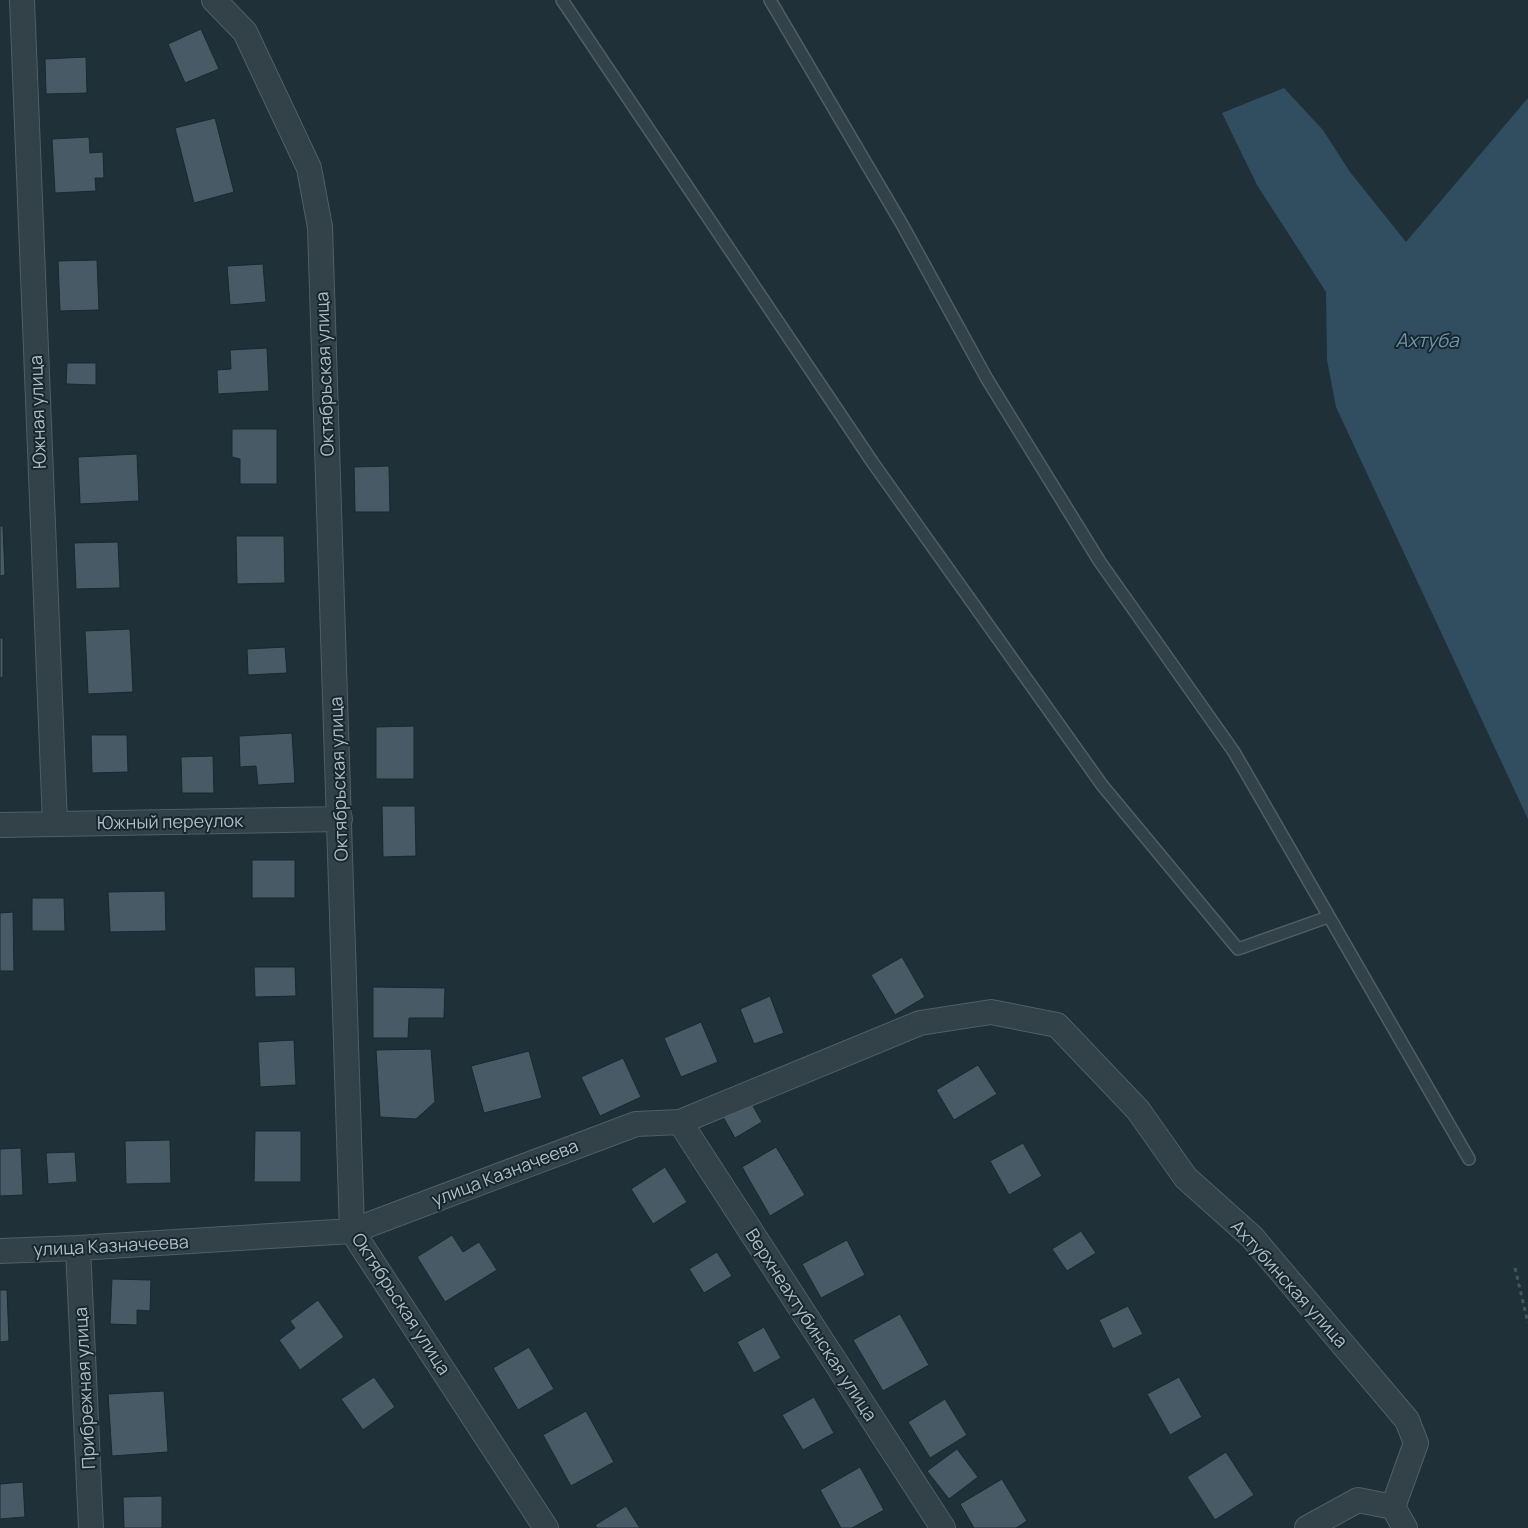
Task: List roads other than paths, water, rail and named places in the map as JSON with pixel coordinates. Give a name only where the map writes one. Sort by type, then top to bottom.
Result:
[{"type":"street","name":"Южная улица","points":[[22,0],[55,824]]},
{"type":"street","name":"Октябрьская улица","points":[[214,0],[245,32],[305,159],[309,168],[320,227],[352,1232],[546,1528]]},
{"type":"street","name":"Южный переулок","points":[[0,825],[340,819]]},
{"type":"street","name":"улица Казначеева","points":[[0,1251],[352,1232],[636,1124],[680,1122],[920,1024],[992,1012]]},
{"type":"street","name":"Ахтубинская улица","points":[[992,1012],[1057,1025],[1138,1110],[1186,1178],[1252,1237],[1407,1420],[1416,1444],[1394,1507]]},
{"type":"street","name":"Верхнеахтубинская улица","points":[[680,1122],[943,1528]]},
{"type":"street","name":"Прибрежная улица","points":[[78,1248],[91,1528]]},
{"type":"street","points":[[1307,1528],[1358,1500],[1394,1507],[1405,1528]]},
{"type":"lane","points":[[562,0],[873,462],[1096,777],[1238,950],[1328,916]]},
{"type":"lane","points":[[770,0],[903,226],[987,379],[1100,562],[1234,752],[1469,1159]]},
{"type":"water","name":"Ахтуба","points":[[1284,88],[1323,130],[1350,172],[1406,242],[1528,98],[1528,819],[1336,407],[1327,360],[1326,292],[1257,185],[1222,113]]}]
